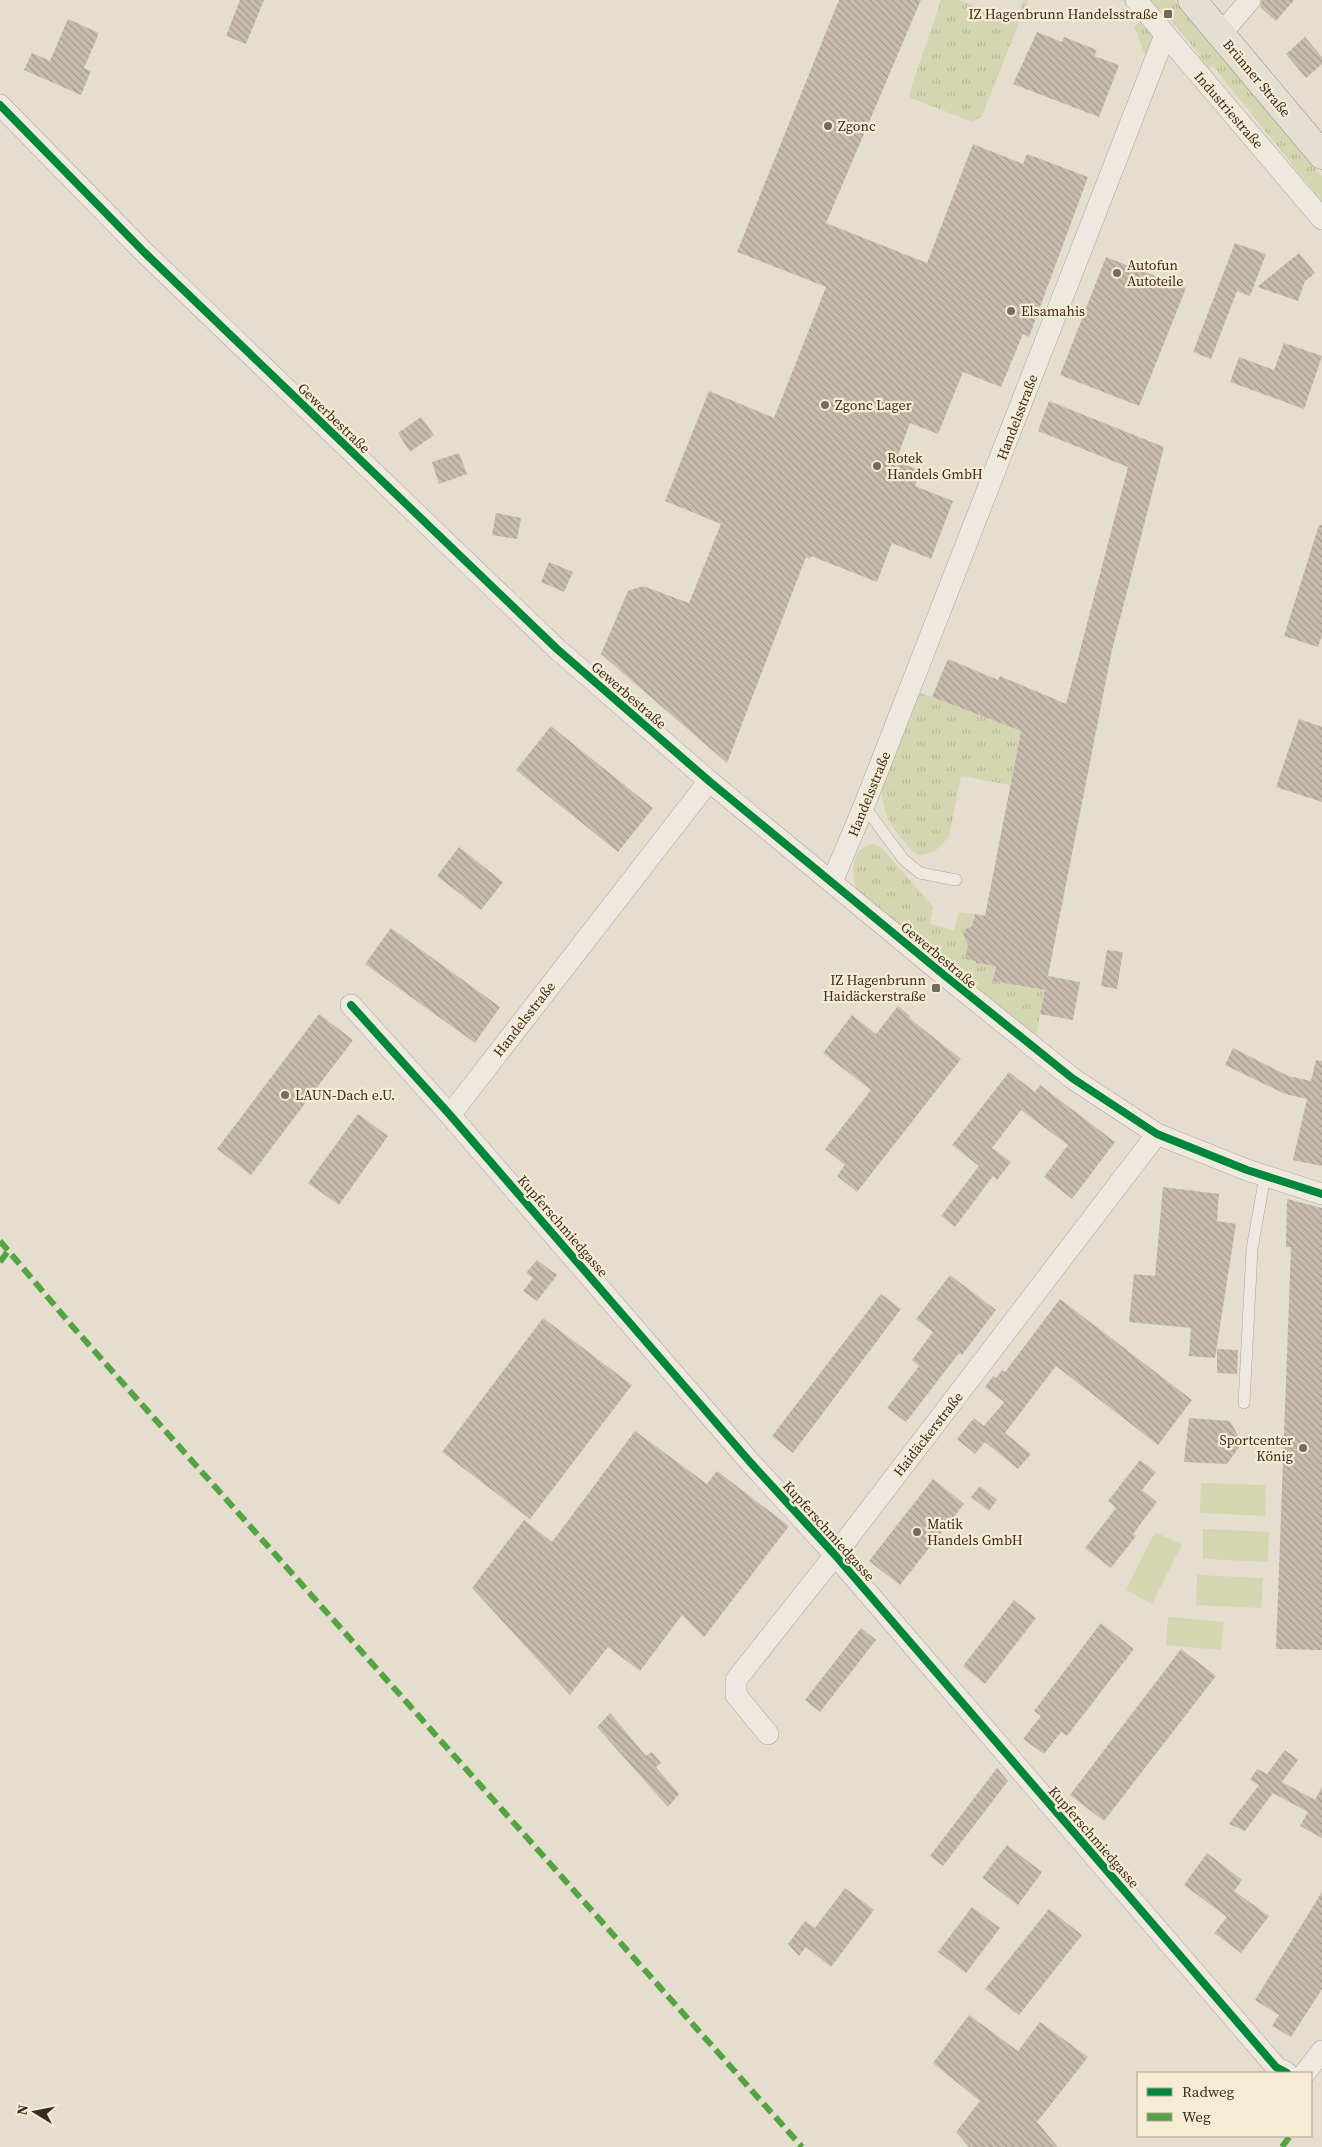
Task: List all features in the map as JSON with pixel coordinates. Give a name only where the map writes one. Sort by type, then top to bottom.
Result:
[{"type":"main road","name":"Brünner Straße","points":[[1192,0],[1322,155]]},
{"type":"street","name":"Industriestraße","points":[[1136,0],[1322,219]]},
{"type":"street","points":[[1220,34],[1250,0]]},
{"type":"street","name":"Handelsstraße","points":[[832,882],[864,806],[1165,35]]},
{"type":"street","name":"Gewerbestraße","points":[[0,105],[144,252],[557,649],[709,780],[832,882],[1065,1072],[1157,1134],[1198,1152],[1322,1194]]},
{"type":"street","name":"Handelsstraße","points":[[450,1115],[709,780]]},
{"type":"street","name":"Kupferschmiedgasse","points":[[352,1005],[450,1115],[750,1462],[835,1555],[1276,2067],[1285,2072]]},
{"type":"street","name":"Haidäckerstraße","points":[[768,1734],[736,1695],[736,1680],[835,1555],[1157,1134]]},
{"type":"street","points":[[1306,2072],[1322,2051]]},
{"type":"lane","points":[[864,806],[909,864],[920,873],[956,880]]},
{"type":"lane","points":[[1244,1404],[1252,1249],[1265,1176]]},
{"type":"green space","points":[[941,0],[959,0],[1015,22],[1023,0],[1028,0],[982,116],[973,122],[911,98],[909,94]]},
{"type":"green space","points":[[1122,0],[1126,0],[1154,35],[1146,54],[1142,49],[1134,27],[1140,21]]},
{"type":"green space","points":[[1147,0],[1174,0],[1322,176],[1322,202],[1213,66],[1207,70],[1197,58],[1200,55],[1161,9],[1157,10]]},
{"type":"green space","points":[[918,692],[1021,731],[1010,785],[961,776],[949,837],[934,852],[918,855],[912,851],[893,828],[886,815],[880,789]]},
{"type":"green space","points":[[875,844],[882,848],[933,907],[930,924],[954,930],[959,912],[975,914],[972,928],[964,931],[963,938],[969,944],[976,963],[997,964],[994,981],[1045,990],[1036,1036],[857,892],[853,869],[856,855],[860,850]]},
{"type":"green space","points":[[1201,1483],[1266,1485],[1265,1516],[1200,1513]]},
{"type":"green space","points":[[1203,1529],[1269,1532],[1268,1562],[1203,1559]]},
{"type":"green space","points":[[1155,1532],[1182,1545],[1152,1604],[1126,1590]]},
{"type":"green space","points":[[1197,1575],[1263,1578],[1261,1608],[1196,1605]]},
{"type":"green space","points":[[1168,1617],[1224,1622],[1221,1650],[1166,1645]]},
{"type":"building","points":[[240,0],[264,0],[246,44],[226,36]]},
{"type":"building","points":[[839,0],[921,0],[826,223],[927,263],[973,144],[1023,164],[1027,154],[1088,177],[1029,337],[1023,334],[1001,387],[963,372],[938,434],[910,423],[896,461],[920,471],[915,486],[953,501],[931,559],[892,543],[877,582],[811,556],[810,559],[806,557],[727,763],[601,654],[628,591],[643,586],[689,603],[721,524],[665,501],[709,391],[774,418],[826,287],[737,252]]},
{"type":"building","points":[[1262,0],[1294,0],[1276,21],[1260,7]]},
{"type":"building","points":[[68,19],[99,33],[84,68],[91,71],[81,95],[24,70],[32,53],[50,61]]},
{"type":"building","points":[[1037,32],[1062,42],[1064,37],[1097,50],[1094,56],[1119,65],[1099,117],[1013,84]]},
{"type":"building","points":[[1305,37],[1322,57],[1322,64],[1306,78],[1286,54]]},
{"type":"building","points":[[1235,243],[1266,254],[1250,296],[1237,291],[1211,359],[1193,352]]},
{"type":"building","points":[[1299,253],[1315,273],[1305,281],[1298,301],[1257,287]]},
{"type":"building","points":[[1106,257],[1186,288],[1139,406],[1060,375]]},
{"type":"building","points":[[1284,343],[1322,356],[1304,409],[1230,382],[1239,357],[1274,370]]},
{"type":"building","points":[[1049,401],[1164,447],[1112,650],[1048,976],[1080,982],[1073,1020],[1040,1014],[1045,990],[993,981],[996,966],[976,963],[976,961],[966,959],[968,945],[963,935],[966,929],[972,926],[975,914],[985,916],[1021,731],[932,697],[948,659],[998,680],[1000,676],[1066,704],[1128,467],[1038,431]]},
{"type":"building","points":[[421,417],[434,435],[410,452],[398,433]]},
{"type":"building","points":[[459,453],[467,474],[439,484],[432,462]]},
{"type":"building","points":[[496,513],[521,518],[517,539],[492,535]]},
{"type":"building","points":[[1319,525],[1322,525],[1322,635],[1318,647],[1284,636]]},
{"type":"building","points":[[549,562],[573,572],[564,592],[541,582]]},
{"type":"building","points":[[1299,719],[1322,727],[1322,802],[1276,787]]},
{"type":"building","points":[[551,726],[653,808],[618,852],[516,770]]},
{"type":"building","points":[[459,847],[503,882],[481,910],[437,876]]},
{"type":"building","points":[[391,928],[500,1007],[475,1043],[365,964]]},
{"type":"building","points":[[1107,950],[1123,952],[1117,989],[1101,986]]},
{"type":"building","points":[[898,1006],[910,1016],[909,1018],[961,1059],[857,1192],[837,1176],[845,1165],[825,1149],[871,1090],[823,1053],[852,1015],[876,1034]]},
{"type":"building","name":"LAUN-Dach e.U.","points":[[319,1014],[353,1040],[251,1175],[217,1149]]},
{"type":"building","points":[[1233,1048],[1288,1076],[1311,1081],[1316,1060],[1322,1061],[1322,1166],[1293,1160],[1307,1099],[1285,1094],[1225,1065]]},
{"type":"building","points":[[1009,1072],[1035,1092],[1040,1085],[1115,1142],[1072,1199],[1044,1177],[1068,1145],[1021,1110],[992,1148],[1011,1162],[997,1180],[993,1176],[955,1227],[941,1216],[979,1166],[952,1145]]},
{"type":"building","points":[[358,1114],[388,1136],[339,1205],[308,1183]]},
{"type":"building","points":[[1163,1187],[1219,1194],[1217,1221],[1236,1224],[1215,1358],[1189,1356],[1191,1328],[1129,1322],[1134,1274],[1155,1276]]},
{"type":"building","name":"Sportcenter König","points":[[1287,1199],[1322,1208],[1322,1650],[1276,1649],[1291,1247],[1286,1247]]},
{"type":"building","points":[[537,1260],[557,1275],[537,1301],[523,1291],[533,1278],[526,1273]]},
{"type":"building","points":[[950,1275],[996,1310],[962,1355],[959,1353],[906,1422],[887,1408],[919,1366],[912,1360],[933,1332],[916,1319]]},
{"type":"building","points":[[881,1294],[901,1309],[793,1453],[772,1436]]},
{"type":"building","points":[[1060,1299],[1192,1400],[1158,1445],[1056,1366],[1005,1433],[1031,1454],[1018,1469],[985,1442],[975,1454],[957,1439],[974,1418],[984,1426],[1004,1402],[985,1387],[993,1376],[996,1378],[1002,1370],[1005,1372]]},
{"type":"building","points":[[543,1318],[632,1385],[530,1519],[442,1452]]},
{"type":"building","points":[[1217,1349],[1238,1350],[1237,1374],[1217,1373]]},
{"type":"building","points":[[1189,1418],[1230,1421],[1242,1443],[1227,1464],[1184,1462]]},
{"type":"building","points":[[635,1431],[707,1484],[717,1471],[789,1526],[704,1637],[682,1615],[640,1671],[608,1647],[570,1695],[472,1588],[524,1520],[552,1542]]},
{"type":"building","points":[[1140,1460],[1156,1472],[1142,1490],[1157,1502],[1133,1534],[1136,1536],[1111,1568],[1085,1548],[1116,1508],[1108,1501]]},
{"type":"building","name":"Matik Handels GmbH","points":[[933,1479],[964,1504],[900,1585],[869,1561]]},
{"type":"building","points":[[980,1486],[997,1500],[989,1511],[971,1497]]},
{"type":"building","points":[[1014,1600],[1036,1618],[985,1684],[963,1666]]},
{"type":"building","points":[[1101,1623],[1134,1649],[1067,1736],[1061,1732],[1044,1754],[1023,1739],[1041,1716],[1034,1711]]},
{"type":"building","points":[[861,1628],[876,1640],[820,1712],[805,1700]]},
{"type":"building","points":[[1181,1649],[1216,1676],[1104,1821],[1070,1795]]},
{"type":"building","points":[[610,1713],[646,1756],[652,1752],[661,1763],[656,1767],[679,1794],[668,1807],[597,1727]]},
{"type":"building","points":[[1285,1750],[1298,1760],[1282,1782],[1315,1800],[1322,1787],[1322,1838],[1300,1826],[1308,1812],[1273,1793],[1245,1831],[1229,1824],[1259,1785],[1250,1780],[1257,1769],[1267,1774]]},
{"type":"building","points":[[997,1768],[1008,1781],[943,1866],[930,1856]]},
{"type":"building","points":[[1007,1845],[1042,1872],[1018,1905],[982,1878]]},
{"type":"building","points":[[1207,1853],[1242,1880],[1234,1891],[1269,1916],[1241,1953],[1214,1933],[1227,1917],[1184,1885]]},
{"type":"building","points":[[845,1888],[874,1910],[831,1967],[806,1947],[799,1956],[788,1944],[805,1921],[815,1928]]},
{"type":"building","points":[[1322,1892],[1322,1989],[1291,2037],[1272,2026],[1279,2015],[1255,2000]]},
{"type":"building","points":[[972,1907],[1000,1928],[966,1973],[938,1952]]},
{"type":"building","points":[[1049,1909],[1082,1935],[1019,2015],[985,1989]]},
{"type":"building","points":[[969,2015],[1018,2051],[1040,2022],[1088,2057],[1037,2122],[1058,2147],[969,2147],[956,2132],[980,2101],[933,2063]]},
{"type":"marked path","points":[[0,1241],[73,1327],[802,2147]]},
{"type":"marked path","points":[[0,1262],[8,1251]]},
{"type":"marked path","points":[[1282,2147],[1289,2137]]},
{"type":"cycle path","points":[[0,105],[144,252],[557,649],[709,781],[944,975],[1072,1078],[1157,1134],[1247,1170],[1322,1194]]},
{"type":"cycle path","points":[[351,1005],[450,1115],[750,1462],[835,1555],[1276,2067],[1285,2072]]},
{"type":"place","name":"IZ Hagenbrunn Handelsstraße","points":[[1168,14]]},
{"type":"place","name":"Zgonc","points":[[828,126]]},
{"type":"place","name":"Autofun Autoteile","points":[[1117,273]]},
{"type":"place","name":"Elsamahis","points":[[1011,311]]},
{"type":"place","name":"Zgonc Lager","points":[[825,405]]},
{"type":"place","name":"Rotek Handels GmbH","points":[[877,466]]},
{"type":"place","name":"IZ Hagenbrunn Haidäckerstraße","points":[[936,988]]},
{"type":"place","name":"LAUN-Dach e.U.","points":[[285,1095]]},
{"type":"place","name":"Sportcenter König","points":[[1303,1448]]},
{"type":"place","name":"Matik Handels GmbH","points":[[917,1532]]}]
